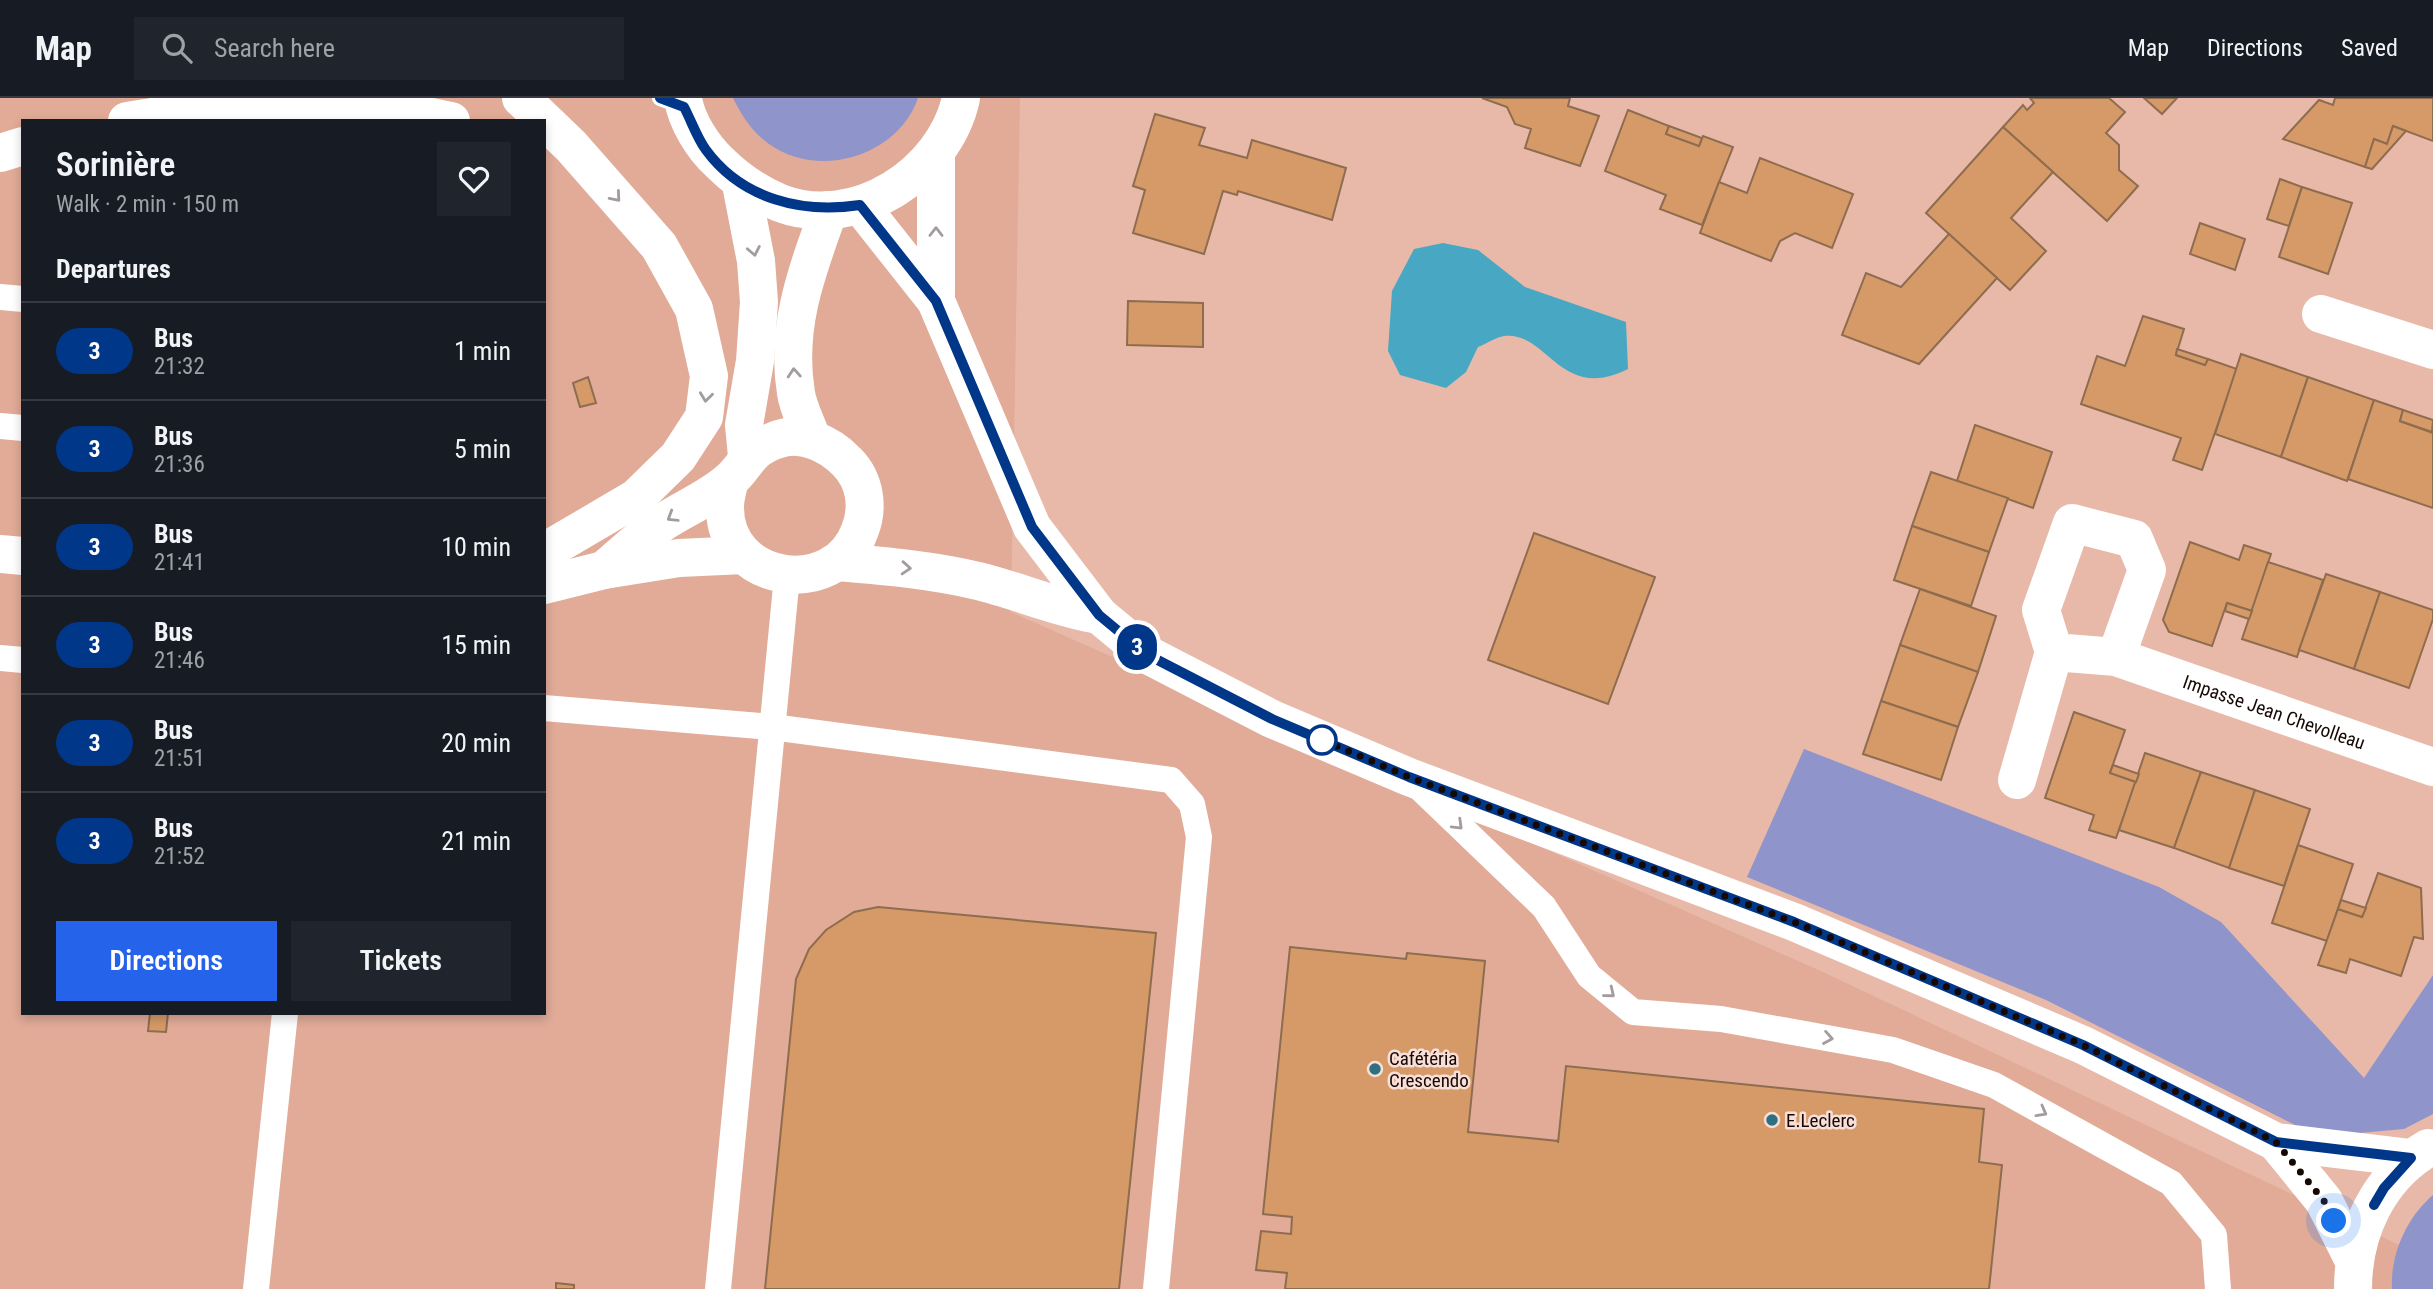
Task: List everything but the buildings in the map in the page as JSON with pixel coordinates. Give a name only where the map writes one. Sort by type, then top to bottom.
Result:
[{"type":"street","points":[[521,98],[538,119]]},
{"type":"street","points":[[676,101],[706,150],[741,184],[783,204],[844,207],[902,186],[936,154],[957,117],[961,98]]},
{"type":"street","points":[[140,119],[240,103],[368,103],[442,119]]},
{"type":"street","points":[[546,129],[659,246],[694,309],[709,376],[704,417],[678,457],[636,498],[546,551]]},
{"type":"street","points":[[0,153],[21,147]]},
{"type":"street","points":[[936,154],[936,301]]},
{"type":"street","points":[[604,570],[658,526],[739,468],[777,439],[812,439],[836,450],[854,468],[864,493],[864,519],[856,543],[838,562],[814,575],[787,576],[763,570],[744,555],[729,533],[725,506],[739,468],[755,360],[759,302],[757,261],[741,184]]},
{"type":"street","points":[[844,207],[936,301],[1032,527],[1099,615],[1146,654],[1272,719],[1409,777],[1794,922],[2083,1045],[2276,1142],[2422,1151]]},
{"type":"street","points":[[812,439],[796,395],[792,333],[809,263],[844,207]]},
{"type":"street","points":[[2321,314],[2433,350]]},
{"type":"street","points":[[2017,780],[2054,652],[2041,610],[2072,523],[2134,539],[2147,570],[2116,657]]},
{"type":"street","points":[[0,554],[21,556]]},
{"type":"street","points":[[546,584],[604,570],[680,558],[744,555]]},
{"type":"street","points":[[838,562],[931,571],[980,582],[1061,609],[1099,615]]},
{"type":"street","name":"Impasse Jean Chevolleau","points":[[2054,652],[2116,657],[2433,767]]},
{"type":"street","points":[[2276,1142],[2324,1201],[2353,1274]]},
{"type":"street","points":[[2353,1274],[2371,1210],[2384,1188],[2422,1151]]},
{"type":"lane","points":[[0,297],[21,299]]},
{"type":"lane","points":[[0,426],[21,428]]},
{"type":"lane","points":[[718,1289],[787,576]]},
{"type":"lane","points":[[0,657],[21,660]]},
{"type":"lane","points":[[546,708],[772,727],[1171,780],[1192,804],[1199,837],[1156,1289]]},
{"type":"lane","points":[[1409,777],[1544,907],[1589,976],[1633,1012],[1721,1018],[1893,1050],[1994,1085],[2171,1183],[2214,1235],[2218,1289]]},
{"type":"lane","points":[[256,1289],[285,1015]]},
{"type":"shaded area","points":[[0,98],[1020,98],[1011,612],[1823,972],[2433,1261],[2433,1289],[0,1289]]},
{"type":"shaded area","points":[[733,98],[918,98],[908,118],[893,135],[875,148],[833,161],[789,155],[769,144],[748,123]]},
{"type":"shaded area","points":[[1443,243],[1478,250],[1525,287],[1626,322],[1628,369],[1605,377],[1586,377],[1570,372],[1519,337],[1504,336],[1478,347],[1466,372],[1446,388],[1400,375],[1388,351],[1392,291],[1414,249]]},
{"type":"shaded area","points":[[1804,749],[2159,887],[2221,922],[2364,1078],[2433,975],[2433,1114],[2404,1129],[2359,1133],[2309,1132],[2046,1000],[1747,877]]},
{"type":"shaded area","points":[[2433,1195],[2433,1289],[2392,1289],[2394,1263],[2402,1237],[2415,1214]]},
{"type":"bus line","name":"3","points":[[660,98],[684,107],[706,150],[741,184],[783,204],[829,210],[860,205],[936,301],[1032,527],[1099,615],[1146,654],[1272,719],[1409,777],[1794,922],[2083,1045],[2276,1142],[2411,1158],[2384,1188],[2374,1205]]},
{"type":"place","name":"Cafétéria Crescendo","points":[[1375,1069]]},
{"type":"place","name":"E.Leclerc","points":[[1772,1120]]},
{"type":"route","points":[[1322,740],[1318,738],[1409,777],[1794,922],[2083,1045],[2276,1142],[2324,1201],[2334,1221]]}]
